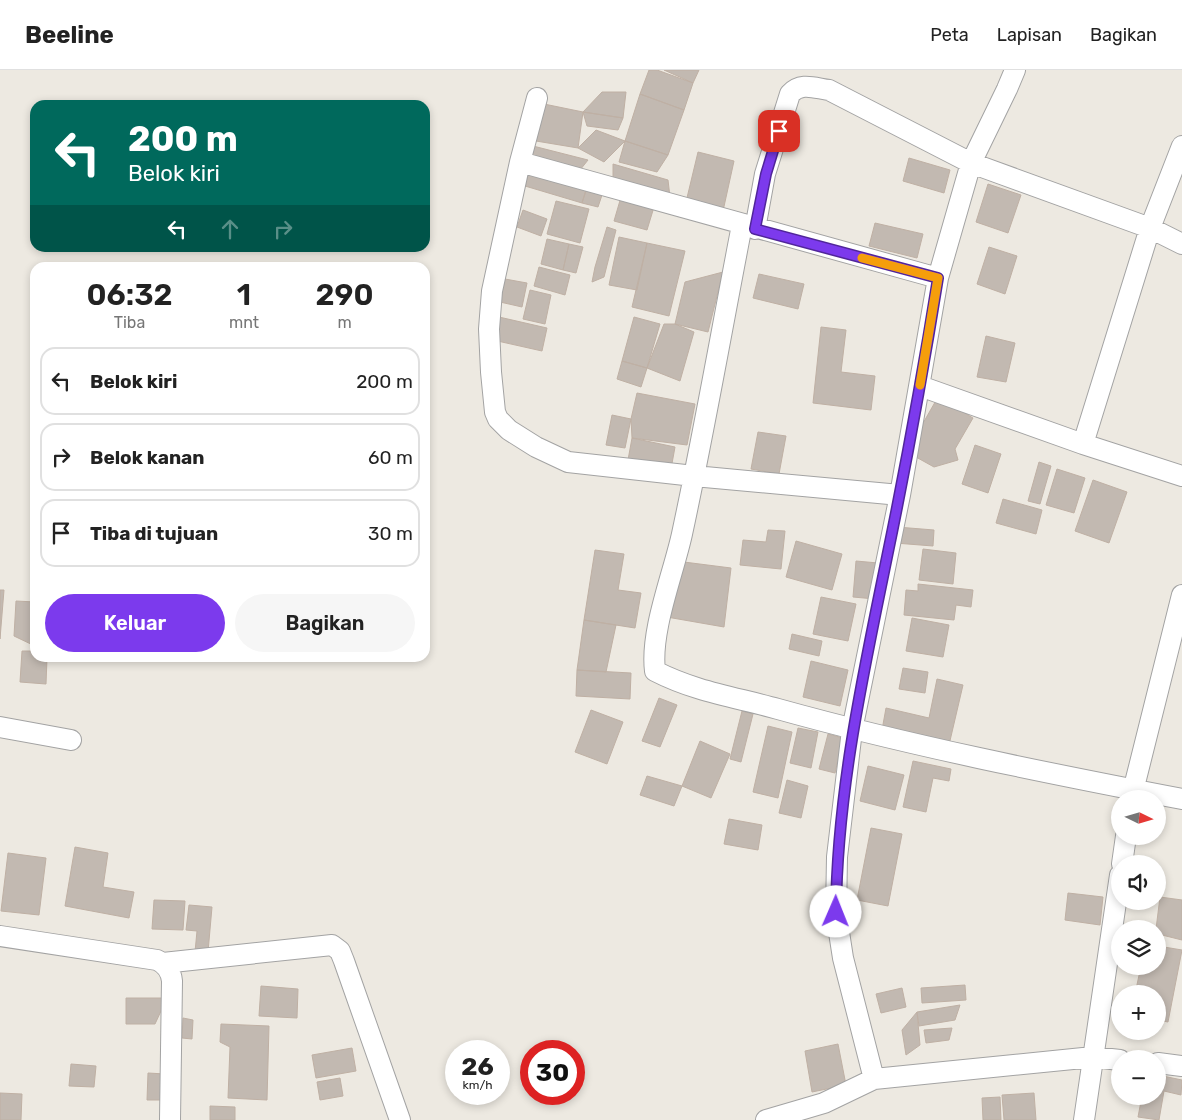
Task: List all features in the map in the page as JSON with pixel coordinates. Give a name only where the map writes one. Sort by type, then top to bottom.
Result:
[{"type":"street","points":[[874,1079],[843,958],[836,912],[837,856],[852,730],[900,495],[938,278],[971,163],[1015,70]]},
{"type":"street","points":[[1114,790],[852,730],[748,700],[698,690],[676,682],[655,671],[654,658],[661,616],[676,561],[749,227],[790,94],[796,88],[803,86],[829,90],[971,163],[1150,228],[1182,244]]},
{"type":"street","points":[[537,98],[520,162],[492,291],[490,319],[491,372],[495,412],[498,420],[529,443],[568,462],[900,495]]},
{"type":"street","points":[[1083,444],[1150,228],[1182,146]]},
{"type":"street","points":[[520,162],[938,278]]},
{"type":"street","points":[[920,386],[1083,444],[1182,476]]},
{"type":"street","points":[[1133,790],[1182,595]]},
{"type":"street","points":[[0,728],[70,740]]},
{"type":"street","points":[[1166,797],[1182,799]]},
{"type":"street","points":[[1084,1120],[1115,910]]},
{"type":"street","points":[[0,936],[157,960],[163,963],[171,974],[172,981],[170,1120]]},
{"type":"street","points":[[163,963],[332,945],[340,951],[344,961],[400,1120]]},
{"type":"street","points":[[770,1119],[824,1104],[874,1079],[1093,1057],[1111,1059]]},
{"type":"street","points":[[1166,1064],[1182,1066]]},
{"type":"building","points":[[649,70],[657,70],[693,83],[684,110],[640,94]]},
{"type":"building","points":[[664,70],[699,70],[693,83]]},
{"type":"building","points":[[602,92],[626,92],[623,118],[583,112]]},
{"type":"building","points":[[640,94],[684,110],[668,155],[625,141]]},
{"type":"building","points":[[544,104],[583,112],[578,148],[536,141]]},
{"type":"building","points":[[583,112],[623,118],[618,130],[587,126]]},
{"type":"building","points":[[596,130],[625,141],[604,162],[578,148]]},
{"type":"building","points":[[625,141],[668,155],[657,172],[619,162]]},
{"type":"building","points":[[533,146],[588,160],[580,170],[530,157]]},
{"type":"building","points":[[698,152],[734,161],[723,211],[686,202]]},
{"type":"building","points":[[909,158],[950,170],[944,193],[903,181]]},
{"type":"building","points":[[613,164],[668,180],[670,197],[613,180]]},
{"type":"building","points":[[529,171],[587,187],[582,203],[525,186]]},
{"type":"building","points":[[988,184],[1021,195],[1008,233],[976,222]]},
{"type":"building","points":[[587,187],[603,192],[598,207],[582,203]]},
{"type":"building","points":[[621,197],[654,207],[647,230],[614,221]]},
{"type":"building","points":[[556,201],[589,209],[580,243],[547,234]]},
{"type":"building","points":[[523,210],[547,219],[541,236],[517,227]]},
{"type":"building","points":[[875,223],[923,234],[917,258],[869,246]]},
{"type":"building","points":[[607,227],[616,230],[604,277],[592,282],[595,267]]},
{"type":"building","points":[[619,237],[647,243],[637,290],[609,285]]},
{"type":"building","points":[[547,239],[569,244],[563,270],[541,264]]},
{"type":"building","points":[[647,243],[685,251],[669,316],[632,307]]},
{"type":"building","points":[[569,244],[583,247],[576,273],[563,270]]},
{"type":"building","points":[[989,247],[1017,256],[1005,294],[977,284]]},
{"type":"building","points":[[539,267],[570,275],[565,295],[534,286]]},
{"type":"building","points":[[723,272],[708,332],[675,324],[685,282]]},
{"type":"building","points":[[759,274],[804,284],[798,309],[753,298]]},
{"type":"building","points":[[505,279],[527,283],[522,307],[500,302]]},
{"type":"building","points":[[530,290],[551,295],[545,324],[523,319]]},
{"type":"building","points":[[499,317],[547,328],[542,351],[493,340]]},
{"type":"building","points":[[634,317],[660,324],[647,368],[622,361]]},
{"type":"building","points":[[664,324],[675,324],[694,332],[680,381],[647,368]]},
{"type":"building","points":[[821,327],[846,330],[841,372],[875,376],[871,410],[813,403]]},
{"type":"building","points":[[986,336],[1015,343],[1006,382],[977,377]]},
{"type":"building","points":[[622,361],[647,368],[641,387],[617,379]]},
{"type":"building","points":[[637,393],[695,404],[687,445],[632,438],[631,419]]},
{"type":"building","points":[[938,397],[973,418],[955,449],[958,460],[934,467],[916,457],[922,425]]},
{"type":"building","points":[[612,415],[631,419],[625,448],[606,445]]},
{"type":"building","points":[[758,432],[786,436],[779,474],[751,469]]},
{"type":"building","points":[[632,438],[675,447],[671,469],[628,460]]},
{"type":"building","points":[[975,445],[1001,454],[988,493],[962,484]]},
{"type":"building","points":[[1039,462],[1051,466],[1040,504],[1028,501]]},
{"type":"building","points":[[1057,469],[1085,478],[1074,513],[1046,505]]},
{"type":"building","points":[[1093,480],[1127,492],[1109,543],[1075,531]]},
{"type":"building","points":[[1003,499],[1042,510],[1036,534],[996,523]]},
{"type":"building","points":[[897,527],[934,530],[933,546],[895,543]]},
{"type":"building","points":[[768,530],[785,531],[781,569],[740,565],[743,540],[766,542]]},
{"type":"building","points":[[796,541],[842,554],[832,590],[786,577]]},
{"type":"building","points":[[923,549],[956,553],[953,584],[919,580]]},
{"type":"building","points":[[595,550],[624,554],[618,590],[641,593],[635,628],[584,620]]},
{"type":"building","points":[[676,561],[731,568],[724,627],[661,616]]},
{"type":"building","points":[[856,561],[878,563],[875,599],[853,597]]},
{"type":"building","points":[[918,584],[973,590],[971,607],[956,605],[954,620],[904,615],[906,590],[918,591]]},
{"type":"building","points":[[0,590],[4,590],[0,639]]},
{"type":"building","points":[[821,597],[856,604],[848,641],[813,634]]},
{"type":"building","points":[[16,601],[30,602],[30,644],[14,636]]},
{"type":"building","points":[[912,618],[949,625],[943,657],[906,651]]},
{"type":"building","points":[[584,620],[616,625],[606,672],[577,670]]},
{"type":"building","points":[[792,634],[822,641],[819,656],[789,649]]},
{"type":"building","points":[[22,651],[30,651],[30,662],[47,662],[46,684],[20,682]]},
{"type":"building","points":[[811,661],[848,670],[840,706],[803,697]]},
{"type":"building","points":[[903,668],[928,672],[925,693],[899,689]]},
{"type":"building","points":[[577,670],[631,673],[630,699],[576,696]]},
{"type":"building","points":[[937,679],[963,685],[949,745],[882,730],[886,708],[929,718]]},
{"type":"building","points":[[659,698],[677,705],[660,747],[642,741]]},
{"type":"building","points":[[591,710],[623,722],[607,764],[575,752]]},
{"type":"building","points":[[742,711],[753,714],[741,762],[730,759]]},
{"type":"building","points":[[768,726],[792,732],[778,798],[753,792]]},
{"type":"building","points":[[798,728],[818,732],[811,768],[790,763]]},
{"type":"building","points":[[828,734],[843,738],[835,773],[819,769]]},
{"type":"building","points":[[700,741],[730,754],[711,798],[682,786]]},
{"type":"building","points":[[913,761],[951,769],[949,781],[933,778],[926,812],[903,807]]},
{"type":"building","points":[[868,766],[904,775],[895,810],[860,801]]},
{"type":"building","points":[[647,776],[682,786],[674,806],[640,795]]},
{"type":"building","points":[[787,780],[808,786],[801,818],[779,813]]},
{"type":"building","points":[[729,819],[762,825],[758,850],[724,844]]},
{"type":"building","points":[[871,828],[902,834],[888,906],[857,900]]},
{"type":"building","points":[[75,847],[108,853],[103,887],[134,892],[129,918],[65,906]]},
{"type":"building","points":[[8,853],[46,858],[39,915],[1,911]]},
{"type":"building","points":[[1068,893],[1103,897],[1100,925],[1065,920]]},
{"type":"building","points":[[1166,898],[1182,900],[1182,940],[1166,936],[1166,920],[1157,920],[1158,910],[1166,910]]},
{"type":"building","points":[[154,900],[185,901],[183,930],[152,929]]},
{"type":"building","points":[[189,905],[212,907],[208,952],[195,952],[197,931],[186,930]]},
{"type":"building","points":[[1166,947],[1182,950],[1168,1022],[1166,1022],[1166,985],[1137,985],[1139,975],[1166,975]]},
{"type":"building","points":[[965,985],[966,1000],[922,1003],[921,988]]},
{"type":"building","points":[[261,986],[298,989],[297,1018],[259,1016]]},
{"type":"building","points":[[902,988],[906,1007],[881,1013],[876,994]]},
{"type":"building","points":[[126,998],[167,998],[155,1024],[126,1024]]},
{"type":"building","points":[[960,1005],[955,1020],[919,1026],[917,1012]]},
{"type":"building","points":[[917,1012],[920,1045],[906,1055],[902,1030]]},
{"type":"building","points":[[183,1018],[193,1020],[192,1039],[182,1038]]},
{"type":"building","points":[[221,1024],[269,1026],[267,1100],[228,1098],[230,1047],[220,1042]]},
{"type":"building","points":[[952,1028],[949,1040],[926,1043],[924,1030]]},
{"type":"building","points":[[838,1044],[846,1085],[812,1092],[805,1051]]},
{"type":"building","points":[[352,1048],[356,1071],[316,1078],[312,1055]]},
{"type":"building","points":[[71,1064],[96,1066],[94,1087],[69,1086]]},
{"type":"building","points":[[148,1073],[165,1074],[164,1100],[147,1100]]},
{"type":"building","points":[[1166,1077],[1182,1080],[1181,1095],[1166,1091]]},
{"type":"building","points":[[340,1078],[343,1096],[320,1100],[317,1082]]},
{"type":"building","points":[[0,1093],[22,1094],[21,1120],[0,1120]]},
{"type":"building","points":[[1034,1093],[1036,1120],[1004,1120],[1002,1095]]},
{"type":"building","points":[[1000,1097],[1001,1120],[983,1120],[982,1098]]},
{"type":"building","points":[[1140,1105],[1162,1105],[1159,1120],[1138,1117]]},
{"type":"building","points":[[210,1106],[235,1107],[235,1120],[210,1120]]},
{"type":"slow traffic","points":[[862,258],[938,278],[920,385]]},
{"type":"route","points":[[779,131],[766,174],[755,229],[938,278],[903,477],[852,730],[837,856],[836,912]]}]
